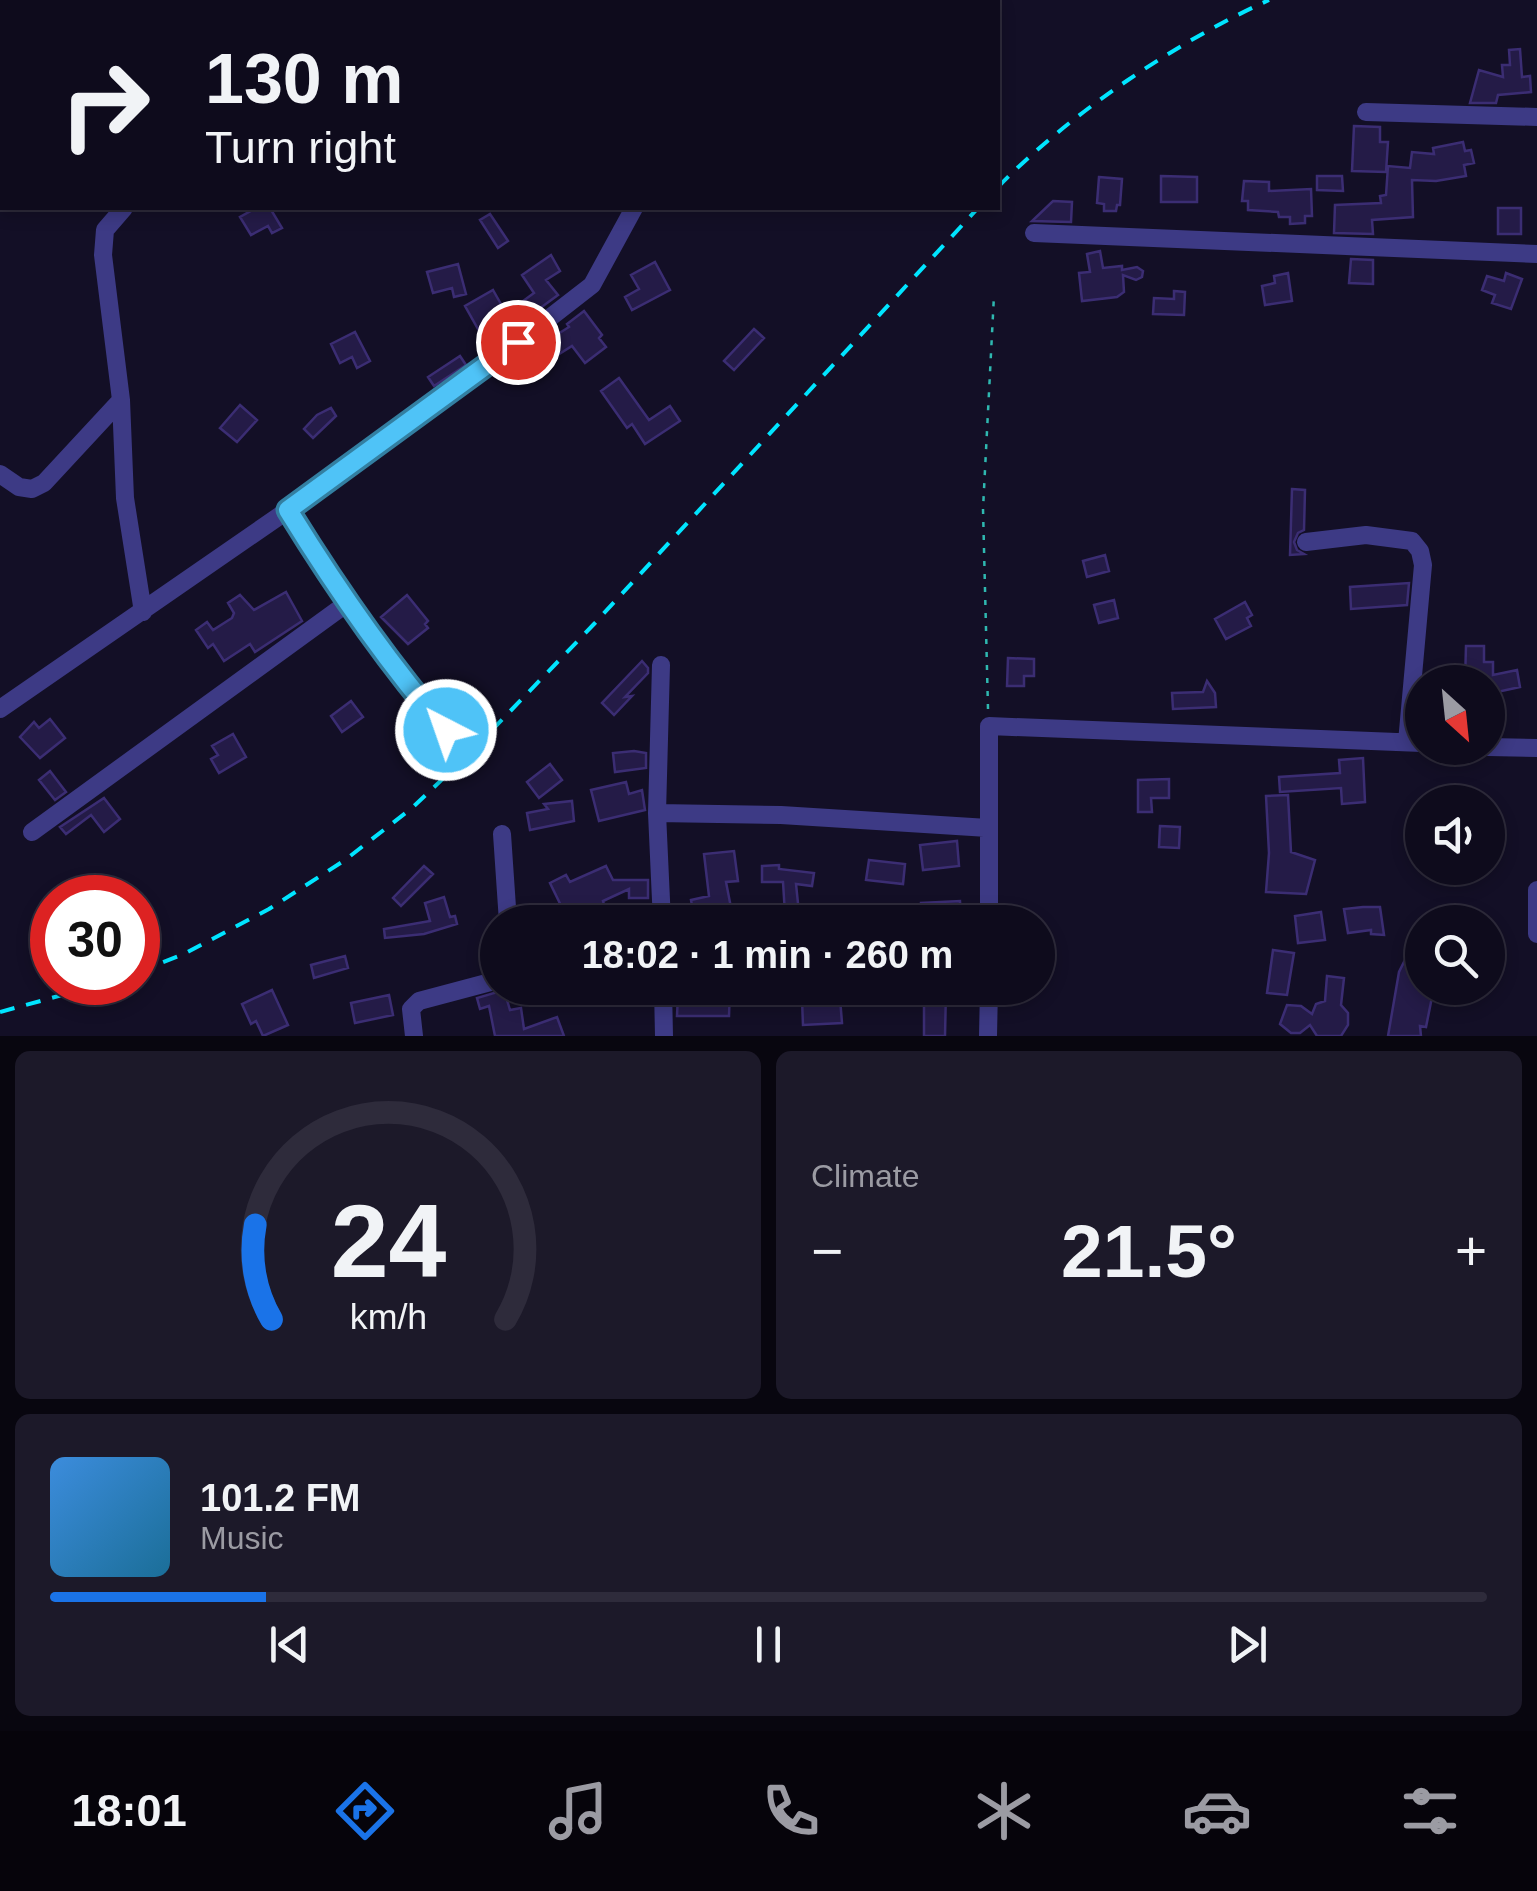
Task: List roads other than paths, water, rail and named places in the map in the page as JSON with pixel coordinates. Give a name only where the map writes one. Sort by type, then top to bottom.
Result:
[{"type":"street","points":[[1366,112],[1537,117]]},
{"type":"street","points":[[118,210],[105,230],[103,255],[121,400],[124,498],[143,612]]},
{"type":"street","points":[[0,709],[288,510],[592,285],[633,210]]},
{"type":"street","points":[[1034,233],[1537,254]]},
{"type":"street","points":[[0,474],[32,489],[44,483],[121,400]]},
{"type":"street","points":[[288,510],[346,604],[405,684],[446,730]]},
{"type":"street","points":[[1306,542],[1366,535],[1412,541],[1420,551],[1423,565],[1419,665]]},
{"type":"street","points":[[32,832],[346,604]]},
{"type":"street","points":[[661,665],[657,813],[661,905]]},
{"type":"street","points":[[989,905],[988,726],[1405,743]]},
{"type":"street","points":[[1505,747],[1537,748]]},
{"type":"street","points":[[657,813],[780,815],[988,828]]},
{"type":"street","points":[[502,834],[507,905]]},
{"type":"street","points":[[1537,890],[1537,934]]},
{"type":"street","points":[[414,1036],[411,1009],[419,1000],[480,985]]},
{"type":"street","points":[[664,1005],[664,1036]]},
{"type":"street","points":[[988,1036],[989,1005]]},
{"type":"railway","points":[[1000,185],[1057,133],[1125,82],[1197,37],[1269,0]]},
{"type":"railway","points":[[160,963],[269,909],[345,860],[412,808],[594,624],[976,210]]},
{"type":"railway","points":[[0,1012],[30,1004]]}]
